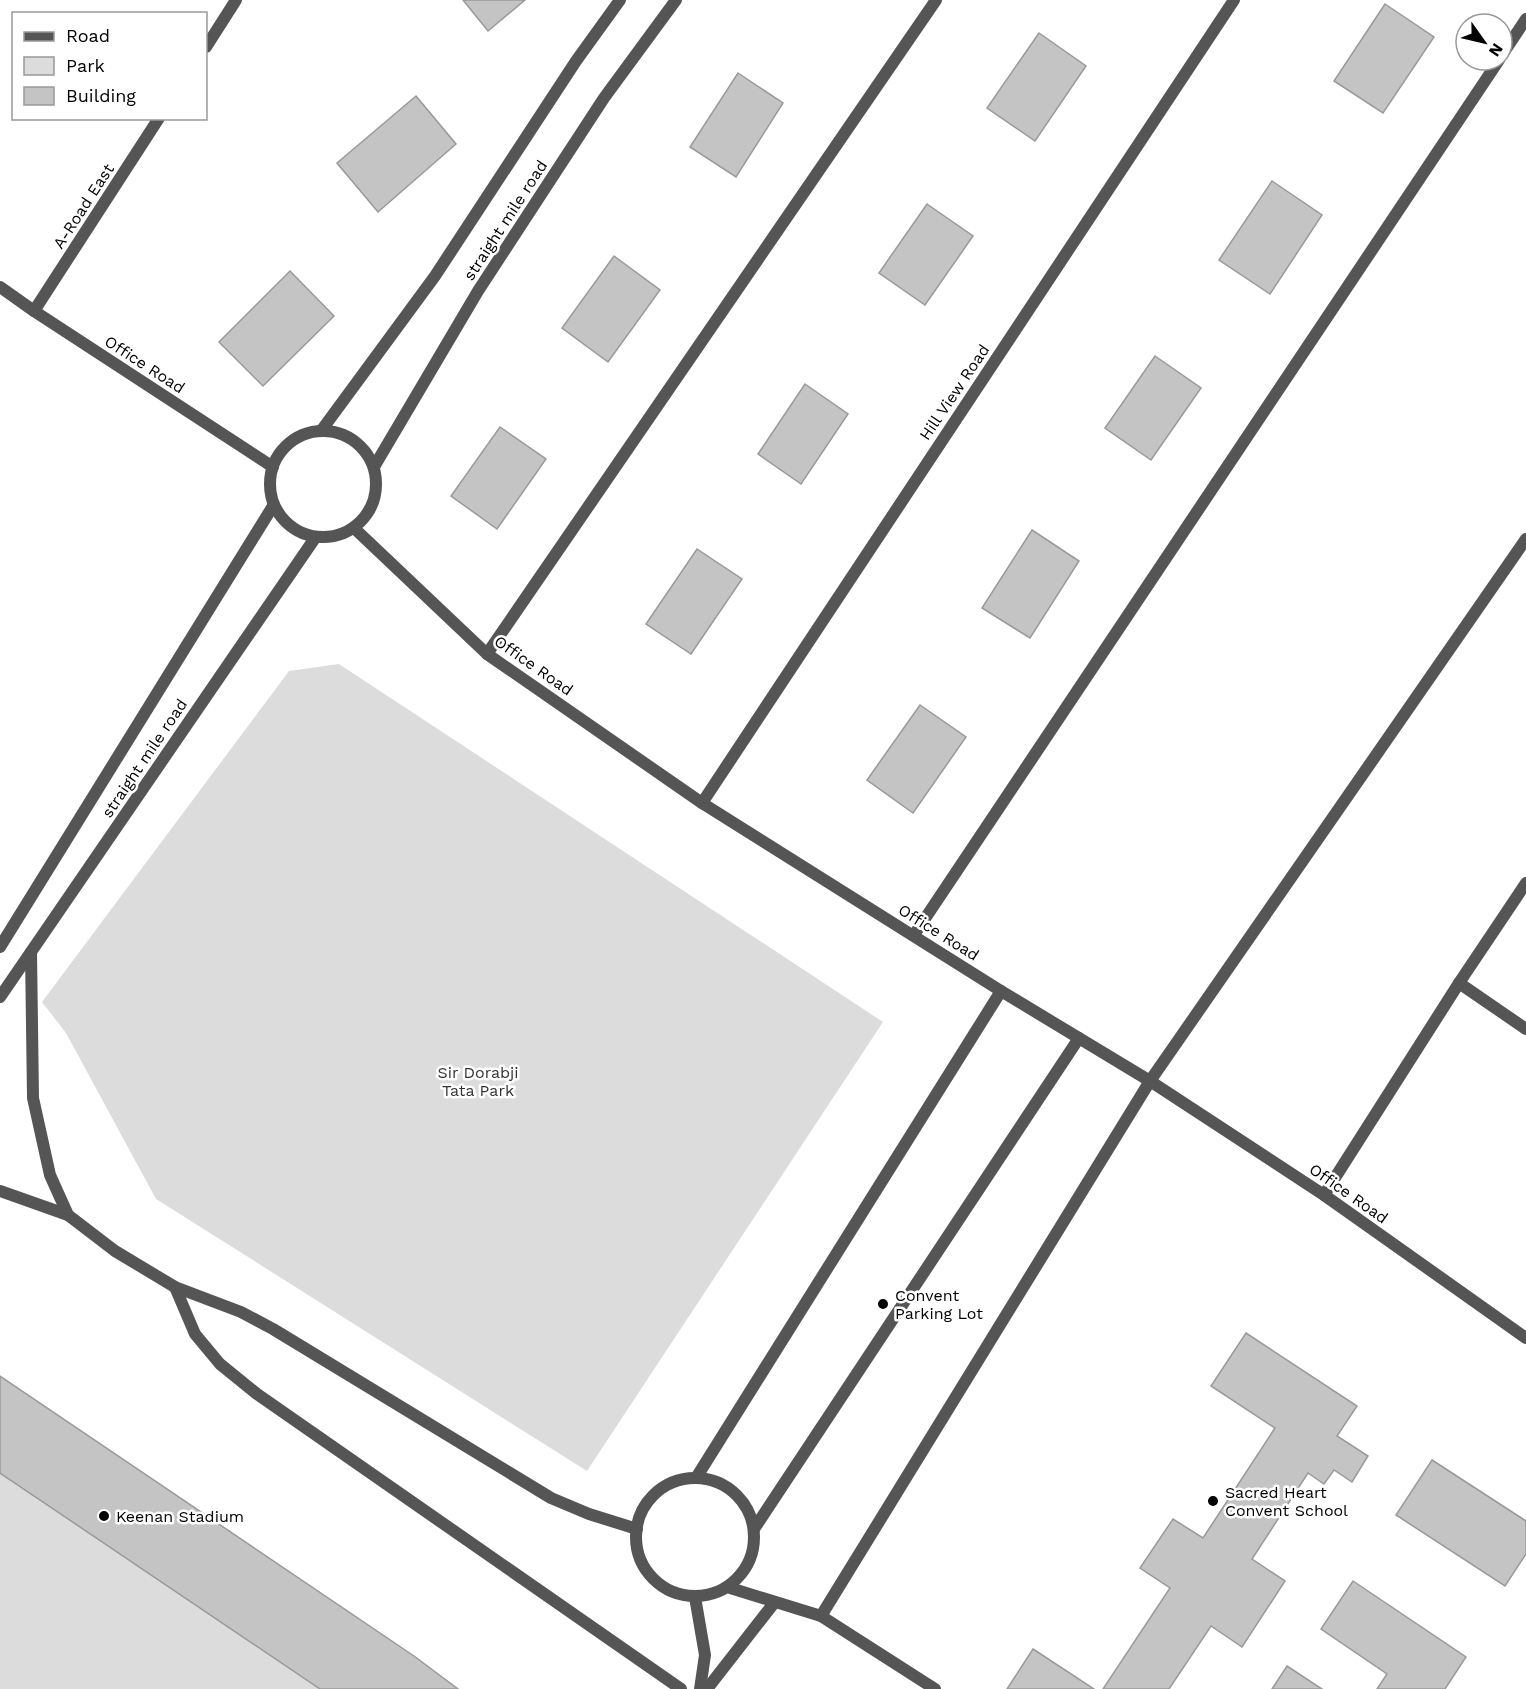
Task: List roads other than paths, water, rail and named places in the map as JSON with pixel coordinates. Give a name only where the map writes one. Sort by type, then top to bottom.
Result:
[{"type":"street","points":[[207,45],[236,0]]},
{"type":"street","name":"straight mile road","points":[[321,430],[435,276],[576,61],[620,0]]},
{"type":"street","name":"straight mile road","points":[[374,467],[478,291],[604,98],[676,0]]},
{"type":"street","points":[[486,654],[936,0]]},
{"type":"street","name":"Hill View Road","points":[[702,803],[1234,0]]},
{"type":"street","points":[[1514,37],[1526,19]]},
{"type":"street","points":[[914,935],[1491,72]]},
{"type":"street","name":"A-Road East","points":[[34,311],[158,120]]},
{"type":"street","name":"Office Road","points":[[0,286],[34,311],[273,467]]},
{"type":"street","points":[[321,430],[343,435],[362,447],[374,467],[375,494],[364,519],[354,528],[342,535],[315,538],[291,525],[273,506],[269,480],[273,467],[278,456],[296,438],[321,430]]},
{"type":"street","name":"straight mile road","points":[[0,947],[273,506]]},
{"type":"street","name":"Office Road","points":[[354,528],[486,654],[702,803],[1001,991],[1150,1081],[1324,1196],[1526,1338]]},
{"type":"street","name":"straight mile road","points":[[0,997],[315,538]]},
{"type":"street","points":[[821,1616],[1150,1081],[1526,539]]},
{"type":"street","points":[[1324,1196],[1459,983],[1526,883]]},
{"type":"street","points":[[31,952],[33,1098],[50,1175],[68,1215]]},
{"type":"street","points":[[1459,983],[1526,1029]]},
{"type":"street","points":[[696,1478],[1001,991]]},
{"type":"street","points":[[754,1529],[1079,1038]]},
{"type":"street","points":[[0,1191],[68,1215],[115,1251],[175,1287],[241,1312],[273,1329],[551,1498],[589,1514],[637,1529]]},
{"type":"street","points":[[175,1287],[195,1334],[220,1364],[257,1394],[681,1689]]},
{"type":"street","points":[[696,1478],[713,1480],[728,1487],[741,1499],[754,1529],[754,1546],[749,1562],[740,1576],[727,1587],[695,1597],[678,1594],[663,1587],[650,1576],[641,1562],[637,1545],[637,1529],[641,1512],[651,1498],[664,1487],[696,1478]]},
{"type":"street","points":[[727,1587],[821,1616],[935,1689]]},
{"type":"street","points":[[695,1597],[705,1655],[700,1689]]},
{"type":"street","points":[[707,1689],[774,1603]]},
{"type":"place","name":"Convent Parking Lot","points":[[883,1304]]},
{"type":"place","name":"Sacred Heart Convent School","points":[[1213,1501]]},
{"type":"place","name":"Keenan Stadium","points":[[104,1516]]},
{"type":"park label","name":"Sir Dorabji Tata Park","points":[[478,1081]]}]
